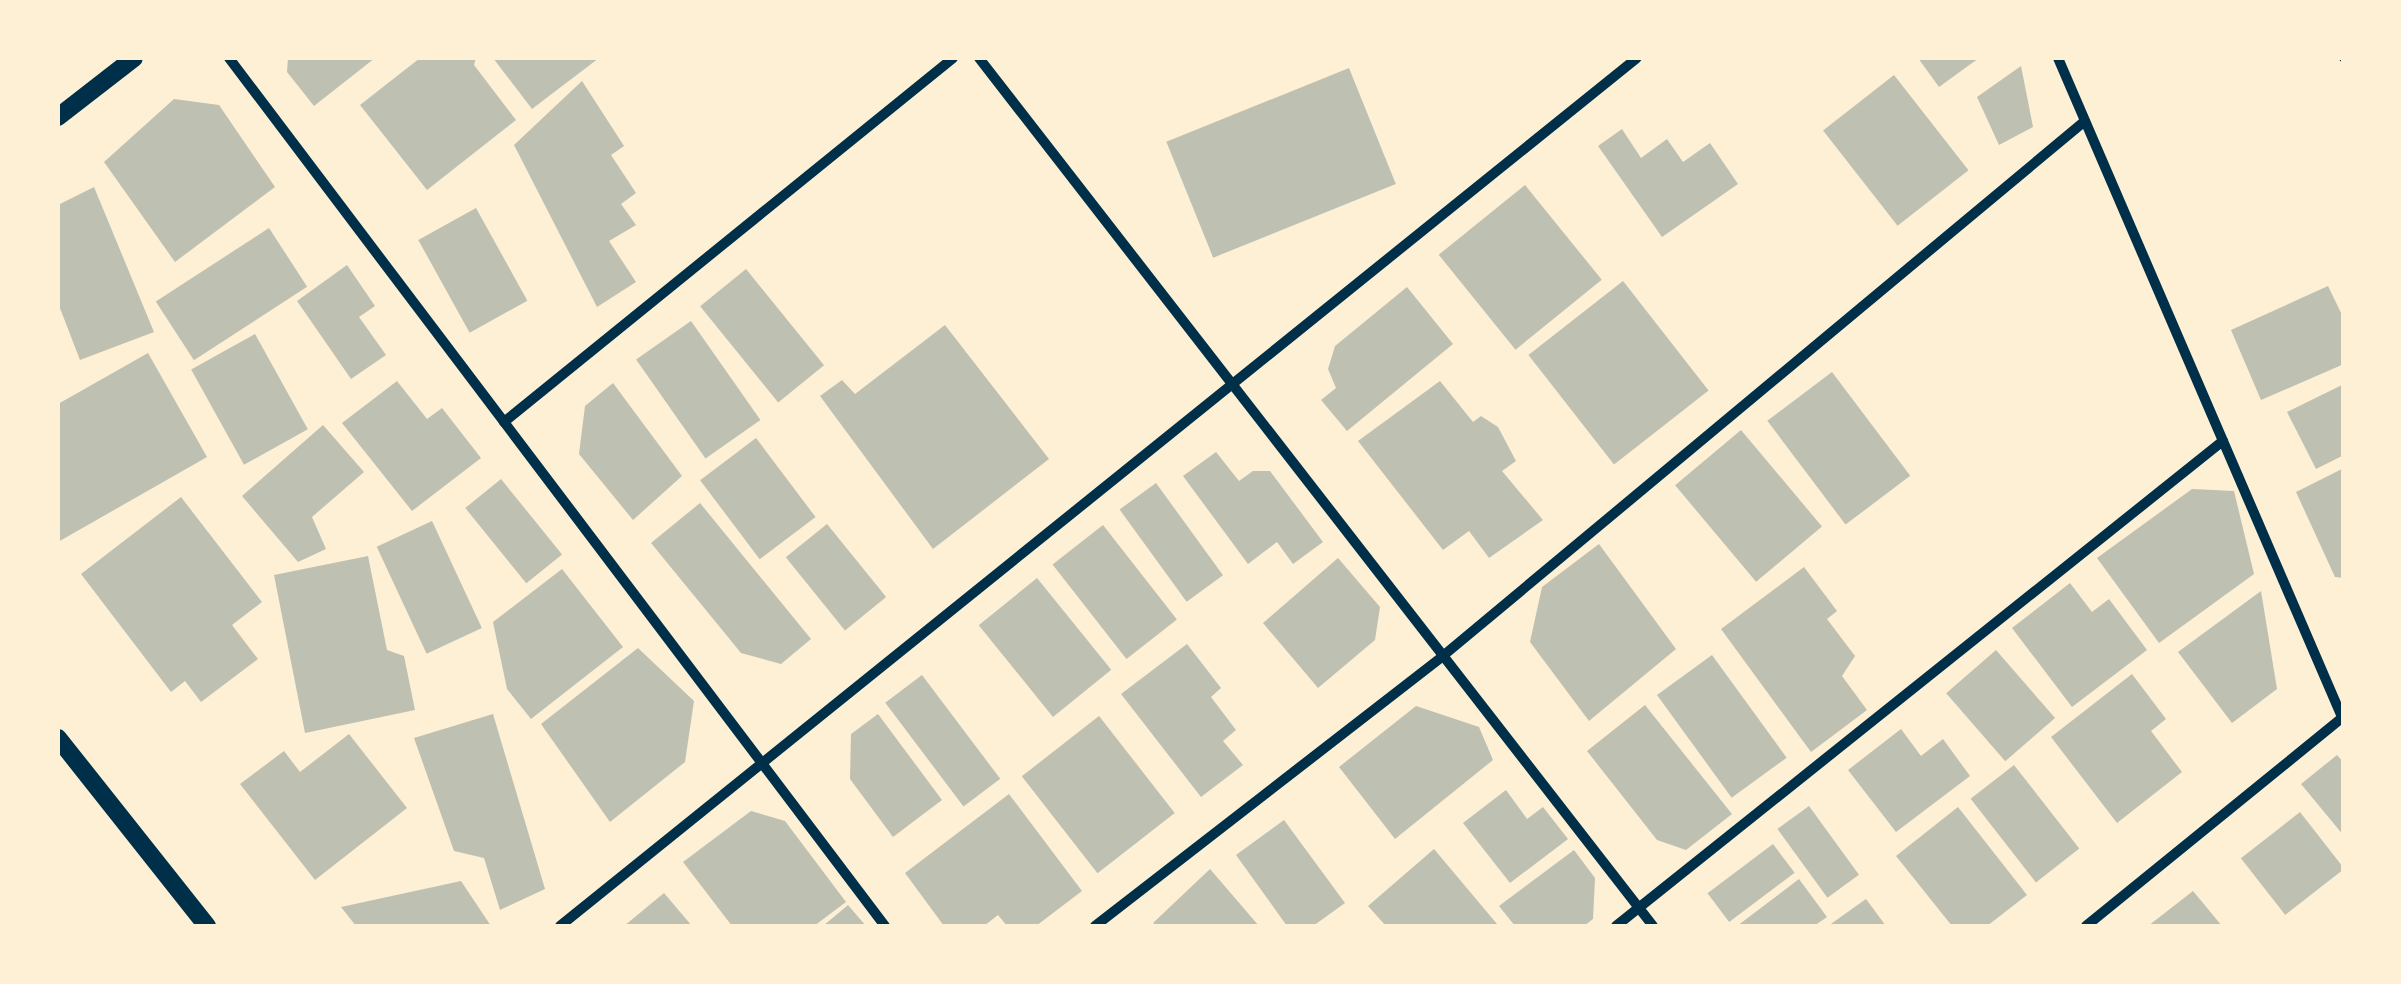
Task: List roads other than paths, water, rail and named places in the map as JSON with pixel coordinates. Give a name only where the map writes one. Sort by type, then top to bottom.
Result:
[{"type":"street","points":[[58,116],[134,58]]},
{"type":"street","points":[[229,58],[885,926]]},
{"type":"street","points":[[504,422],[954,58]]},
{"type":"street","points":[[979,58],[1653,926]]},
{"type":"street","points":[[560,926],[1636,58]]},
{"type":"street","points":[[2058,58],[2343,716],[2086,926]]},
{"type":"street","points":[[1095,926],[1444,655],[2086,121]]},
{"type":"street","points":[[1616,926],[2224,441]]},
{"type":"street","points":[[58,738],[207,926]]}]
